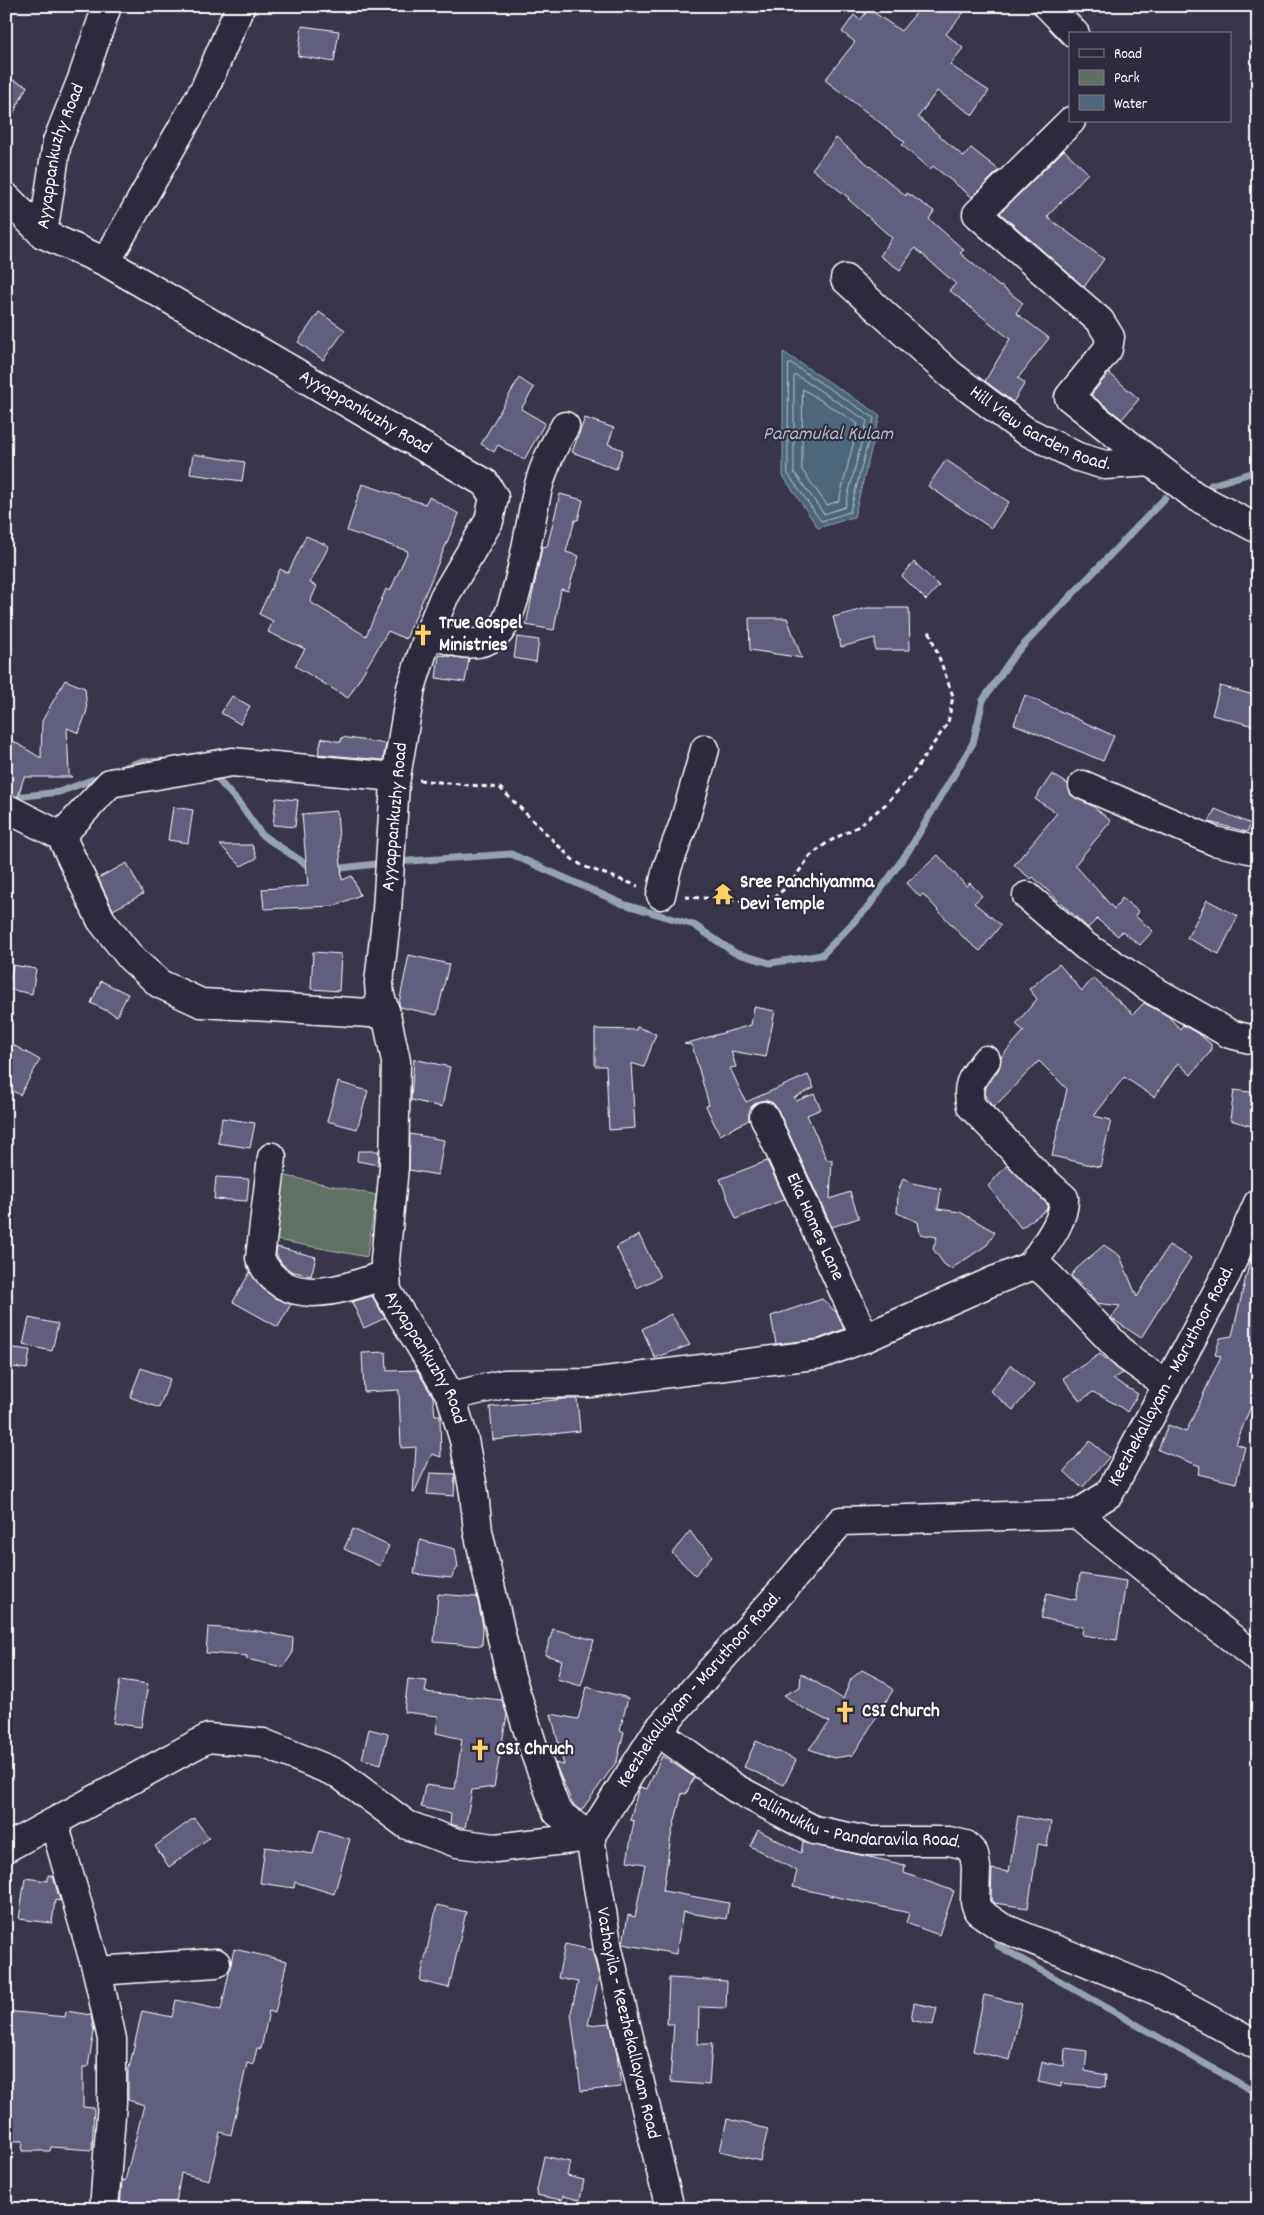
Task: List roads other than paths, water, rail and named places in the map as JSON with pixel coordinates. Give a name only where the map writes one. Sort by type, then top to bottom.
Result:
[{"type":"street","name":"Ayyappankuzhy Road","points":[[107,6],[82,79],[57,142],[43,234],[106,262],[485,483],[494,497],[489,521],[444,596],[429,634],[411,688],[396,780],[380,983],[380,996],[386,1014],[396,1061],[394,1168],[385,1260],[387,1291],[452,1396],[464,1440],[474,1493],[478,1531],[510,1674],[536,1756],[557,1812],[590,1836]]},
{"type":"street","points":[[1048,6],[1073,32]]},
{"type":"street","points":[[106,262],[205,88],[240,7]]},
{"type":"street","points":[[1070,122],[977,214],[1100,321],[1110,337],[1108,349],[1069,398],[1195,496],[1258,529]]},
{"type":"street","points":[[6,197],[43,234]]},
{"type":"street","name":"Hill View Garden Road.","points":[[845,279],[951,374],[1024,430],[1078,457],[1106,465],[1150,462]]},
{"type":"street","points":[[429,634],[460,643],[480,644],[493,637],[506,625],[518,584],[538,487],[550,454],[565,426]]},
{"type":"street","points":[[661,895],[667,868],[684,823],[705,748]]},
{"type":"street","points":[[61,836],[110,783],[232,762],[396,780]]},
{"type":"street","points":[[1083,784],[1214,841],[1258,851]]},
{"type":"street","points":[[6,808],[61,836],[101,920],[132,958],[160,984],[201,1003],[386,1014]]},
{"type":"street","points":[[1027,896],[1084,946],[1153,990],[1230,1034],[1258,1041]]},
{"type":"street","points":[[986,1060],[969,1085],[968,1097],[971,1106],[1038,1175],[1064,1198],[1065,1207],[1031,1266]]},
{"type":"street","name":"Eka Homes Lane","points":[[764,1116],[865,1338]]},
{"type":"street","points":[[272,1158],[260,1258],[266,1272],[278,1283],[295,1289],[319,1292],[350,1288],[386,1274]]},
{"type":"street","name":"Keezhekallayam - Maruthoor Road.","points":[[590,1836],[657,1731],[789,1583],[840,1521],[1078,1514],[1109,1494],[1226,1275],[1258,1203]]},
{"type":"street","points":[[452,1396],[504,1384],[589,1383],[680,1371],[739,1366],[822,1354],[865,1338],[990,1282],[1031,1266],[1040,1268],[1049,1276],[1127,1357],[1167,1385]]},
{"type":"street","points":[[1078,1514],[1258,1659]]},
{"type":"street","name":"Pallimukku - Pandaravila Road.","points":[[657,1731],[736,1788],[814,1830],[868,1841],[949,1841],[966,1845],[974,1854],[976,1867],[975,1902],[978,1911],[992,1921],[1001,1927],[1155,1990],[1258,2046]]},
{"type":"street","points":[[6,1848],[208,1738],[263,1743],[339,1774],[407,1825],[457,1843],[494,1848],[590,1836]]},
{"type":"street","points":[[54,1823],[97,1970],[112,2039],[112,2102],[104,2209]]},
{"type":"street","name":"Vazhayila - Keezhekallayam Road","points":[[590,1836],[608,1949],[670,2209]]},
{"type":"street","points":[[97,1970],[216,1963]]},
{"type":"water","name":"Paramukal Kulam","points":[[783,352],[880,415],[854,517],[818,528],[783,476]]},
{"type":"waterway","points":[[1211,485],[1258,471]]},
{"type":"waterway","points":[[395,862],[511,854],[623,904],[694,925],[735,953],[770,963],[822,955],[869,906],[909,850],[973,743],[983,700],[1015,654],[1165,498]]},
{"type":"waterway","points":[[120,769],[139,762],[163,761]]},
{"type":"waterway","points":[[212,773],[239,803],[262,835],[313,869]]},
{"type":"waterway","points":[[7,798],[59,792],[105,775]]},
{"type":"waterway","points":[[333,869],[385,863]]},
{"type":"waterway","points":[[997,1945],[1258,2094]]},
{"type":"place","name":"True Gospel Ministries","points":[[423,635]]},
{"type":"place","name":"Sree Panchiyamma Devi Temple","points":[[723,894]]},
{"type":"place","name":"CSI Church","points":[[845,1712]]},
{"type":"place","name":"CSI Chruch","points":[[480,1750]]}]
